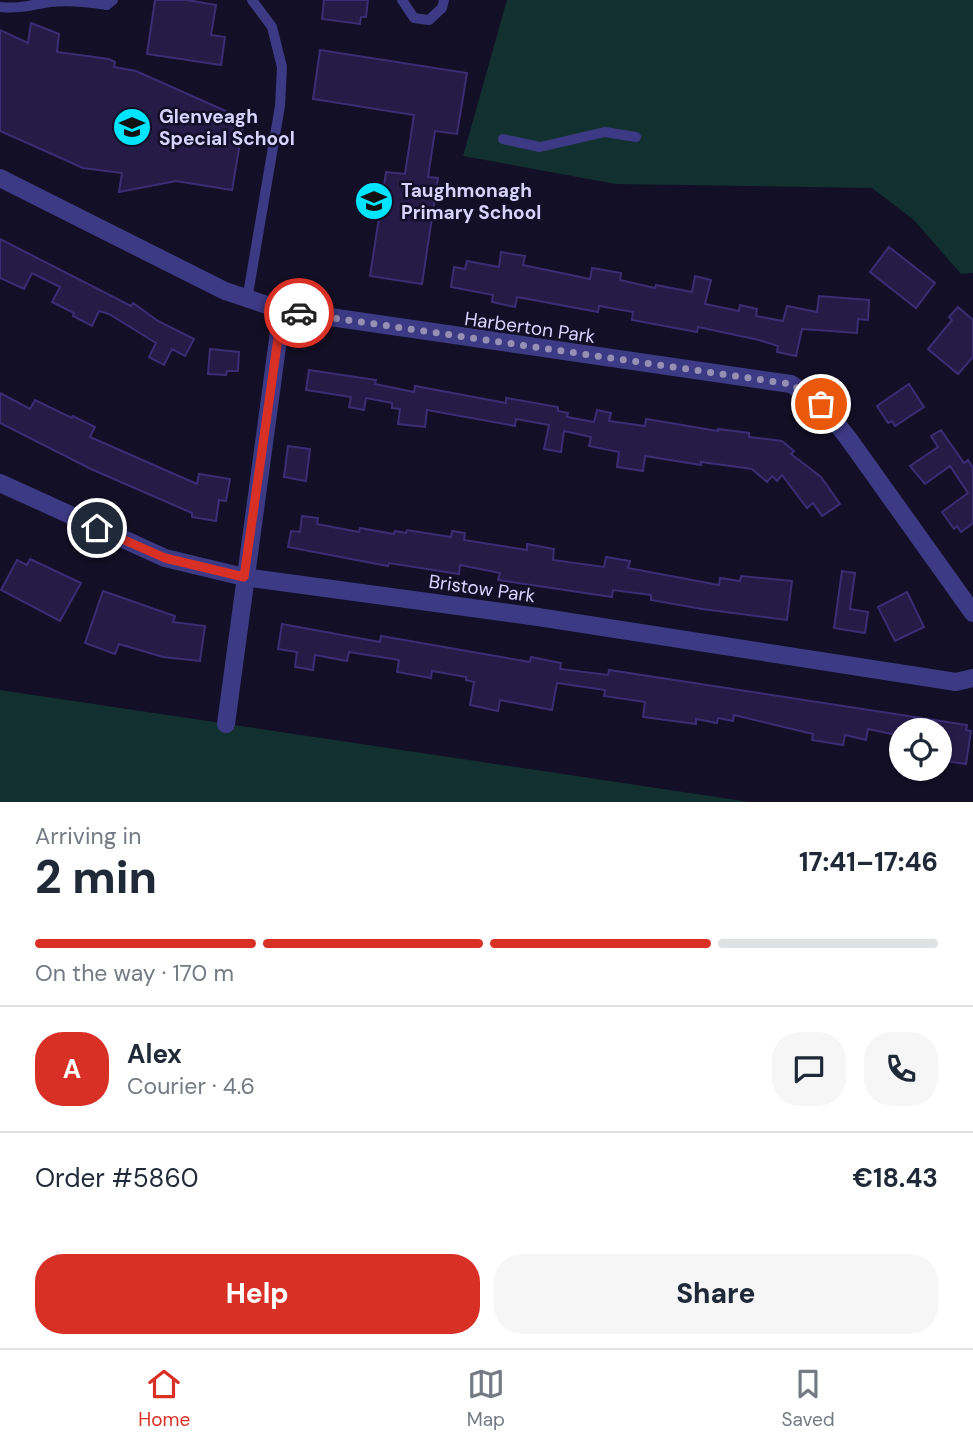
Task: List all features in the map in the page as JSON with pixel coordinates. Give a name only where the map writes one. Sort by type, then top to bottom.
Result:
[{"type":"street","name":"Harberton Park","points":[[0,178],[247,299],[282,310],[791,384],[821,404],[828,412],[902,509],[973,613]]},
{"type":"street","points":[[226,724],[282,310]]},
{"type":"street","name":"Bristow Park","points":[[0,483],[165,558],[244,577],[538,617],[956,682],[973,678]]},
{"type":"lane","points":[[0,7],[23,9],[50,2],[80,1],[107,5],[113,0]]},
{"type":"lane","points":[[402,0],[414,18],[429,20],[442,8],[444,0]]},
{"type":"lane","points":[[247,299],[280,106],[282,67],[272,27],[255,1]]},
{"type":"lane","points":[[503,139],[540,147],[605,132],[636,137]]},
{"type":"green space","points":[[507,0],[973,0],[973,273],[961,274],[914,220],[872,188],[616,184],[463,156]]},
{"type":"green space","points":[[0,690],[750,802],[0,802]]},
{"type":"building","points":[[155,0],[187,0],[216,5],[211,35],[225,37],[221,65],[147,54]]},
{"type":"building","points":[[324,0],[368,0],[366,17],[361,17],[360,24],[322,19]]},
{"type":"building","points":[[31,23],[59,34],[57,52],[109,59],[115,62],[114,67],[136,71],[244,119],[232,190],[176,181],[119,192],[122,173],[83,168],[0,131],[0,30],[28,43]]},
{"type":"building","points":[[320,50],[467,73],[457,134],[435,131],[428,177],[438,178],[422,284],[370,276],[386,172],[405,174],[414,115],[313,99]]},
{"type":"building","points":[[0,239],[131,306],[133,303],[158,321],[194,339],[185,356],[172,349],[164,365],[149,357],[156,343],[109,314],[99,311],[92,326],[73,316],[74,313],[52,302],[60,287],[32,273],[24,289],[0,278]]},
{"type":"building","points":[[889,247],[935,283],[916,308],[870,272]]},
{"type":"building","points":[[501,252],[525,256],[523,265],[590,279],[592,268],[621,273],[620,280],[655,288],[656,285],[692,292],[695,276],[711,280],[705,304],[739,311],[740,305],[757,309],[756,316],[783,321],[787,306],[817,312],[819,296],[869,300],[868,320],[858,319],[857,333],[802,329],[796,356],[777,352],[778,346],[759,340],[698,327],[697,332],[632,320],[633,312],[599,306],[598,312],[517,297],[515,307],[492,302],[493,295],[451,287],[454,267],[465,269],[467,261],[499,267]]},
{"type":"building","points":[[958,307],[973,320],[973,357],[958,374],[928,349],[952,320],[949,317]]},
{"type":"building","points":[[210,349],[239,352],[238,371],[227,371],[226,375],[208,374]]},
{"type":"building","points":[[309,370],[376,380],[375,384],[414,392],[415,386],[506,403],[506,398],[558,407],[558,411],[568,413],[567,417],[594,422],[597,410],[611,413],[609,421],[645,426],[646,419],[718,431],[749,433],[749,437],[782,441],[794,451],[791,454],[821,477],[840,504],[822,516],[813,503],[807,508],[782,475],[777,481],[772,476],[767,482],[752,469],[701,462],[701,465],[645,456],[643,471],[617,467],[619,452],[589,446],[591,437],[564,431],[561,452],[544,449],[549,425],[516,419],[515,426],[427,410],[425,427],[398,424],[400,409],[392,408],[392,403],[366,398],[364,410],[349,407],[351,397],[306,390]]},
{"type":"building","points":[[909,384],[924,407],[895,426],[892,421],[888,423],[877,406]]},
{"type":"building","points":[[0,393],[30,409],[35,400],[72,418],[73,416],[95,427],[90,437],[197,484],[199,474],[230,479],[226,501],[219,500],[216,521],[192,517],[192,513],[91,469],[0,423]]},
{"type":"building","points":[[941,430],[964,463],[968,460],[973,468],[973,523],[961,532],[957,526],[954,529],[942,512],[968,493],[950,466],[925,484],[910,466],[938,447],[931,436]]},
{"type":"building","points":[[288,446],[310,449],[306,481],[284,477]]},
{"type":"building","points":[[302,516],[318,518],[317,524],[359,532],[360,528],[394,534],[395,531],[406,533],[407,530],[451,537],[452,531],[465,533],[464,540],[527,550],[527,544],[554,549],[553,560],[604,567],[606,557],[630,561],[628,568],[719,585],[720,578],[740,581],[741,576],[792,581],[787,620],[651,600],[651,595],[613,590],[612,597],[498,580],[500,573],[460,565],[459,574],[389,563],[388,566],[288,547],[291,531],[300,532]]},
{"type":"building","points":[[30,559],[81,583],[60,621],[1,590],[17,560],[27,565]]},
{"type":"building","points":[[842,571],[855,573],[850,609],[868,612],[865,633],[834,628]]},
{"type":"building","points":[[103,591],[175,616],[173,622],[205,626],[200,661],[163,657],[119,644],[115,654],[85,643]]},
{"type":"building","points":[[907,592],[924,627],[895,641],[878,607]]},
{"type":"building","points":[[282,624],[380,642],[381,636],[530,662],[531,657],[561,663],[560,669],[608,675],[609,670],[921,718],[889,718],[889,733],[868,729],[866,740],[845,735],[843,745],[812,740],[813,734],[734,715],[733,721],[718,718],[717,723],[696,719],[696,724],[643,717],[645,702],[604,696],[605,690],[557,683],[552,710],[500,700],[498,711],[470,705],[474,682],[466,680],[466,677],[432,671],[431,678],[397,672],[399,660],[349,652],[347,661],[315,655],[313,670],[295,667],[297,652],[278,649]]},
{"type":"building","points":[[952,723],[967,725],[966,730],[971,731],[966,764],[952,762]]},
{"type":"way so far","points":[[299,313],[426,334],[791,384],[821,404]]},
{"type":"place","name":"Glenveagh Special School","points":[[132,127]]},
{"type":"place","name":"Taughmonagh Primary School","points":[[374,201]]},
{"type":"route","points":[[97,528],[165,558],[244,577],[282,310],[299,313]]}]
